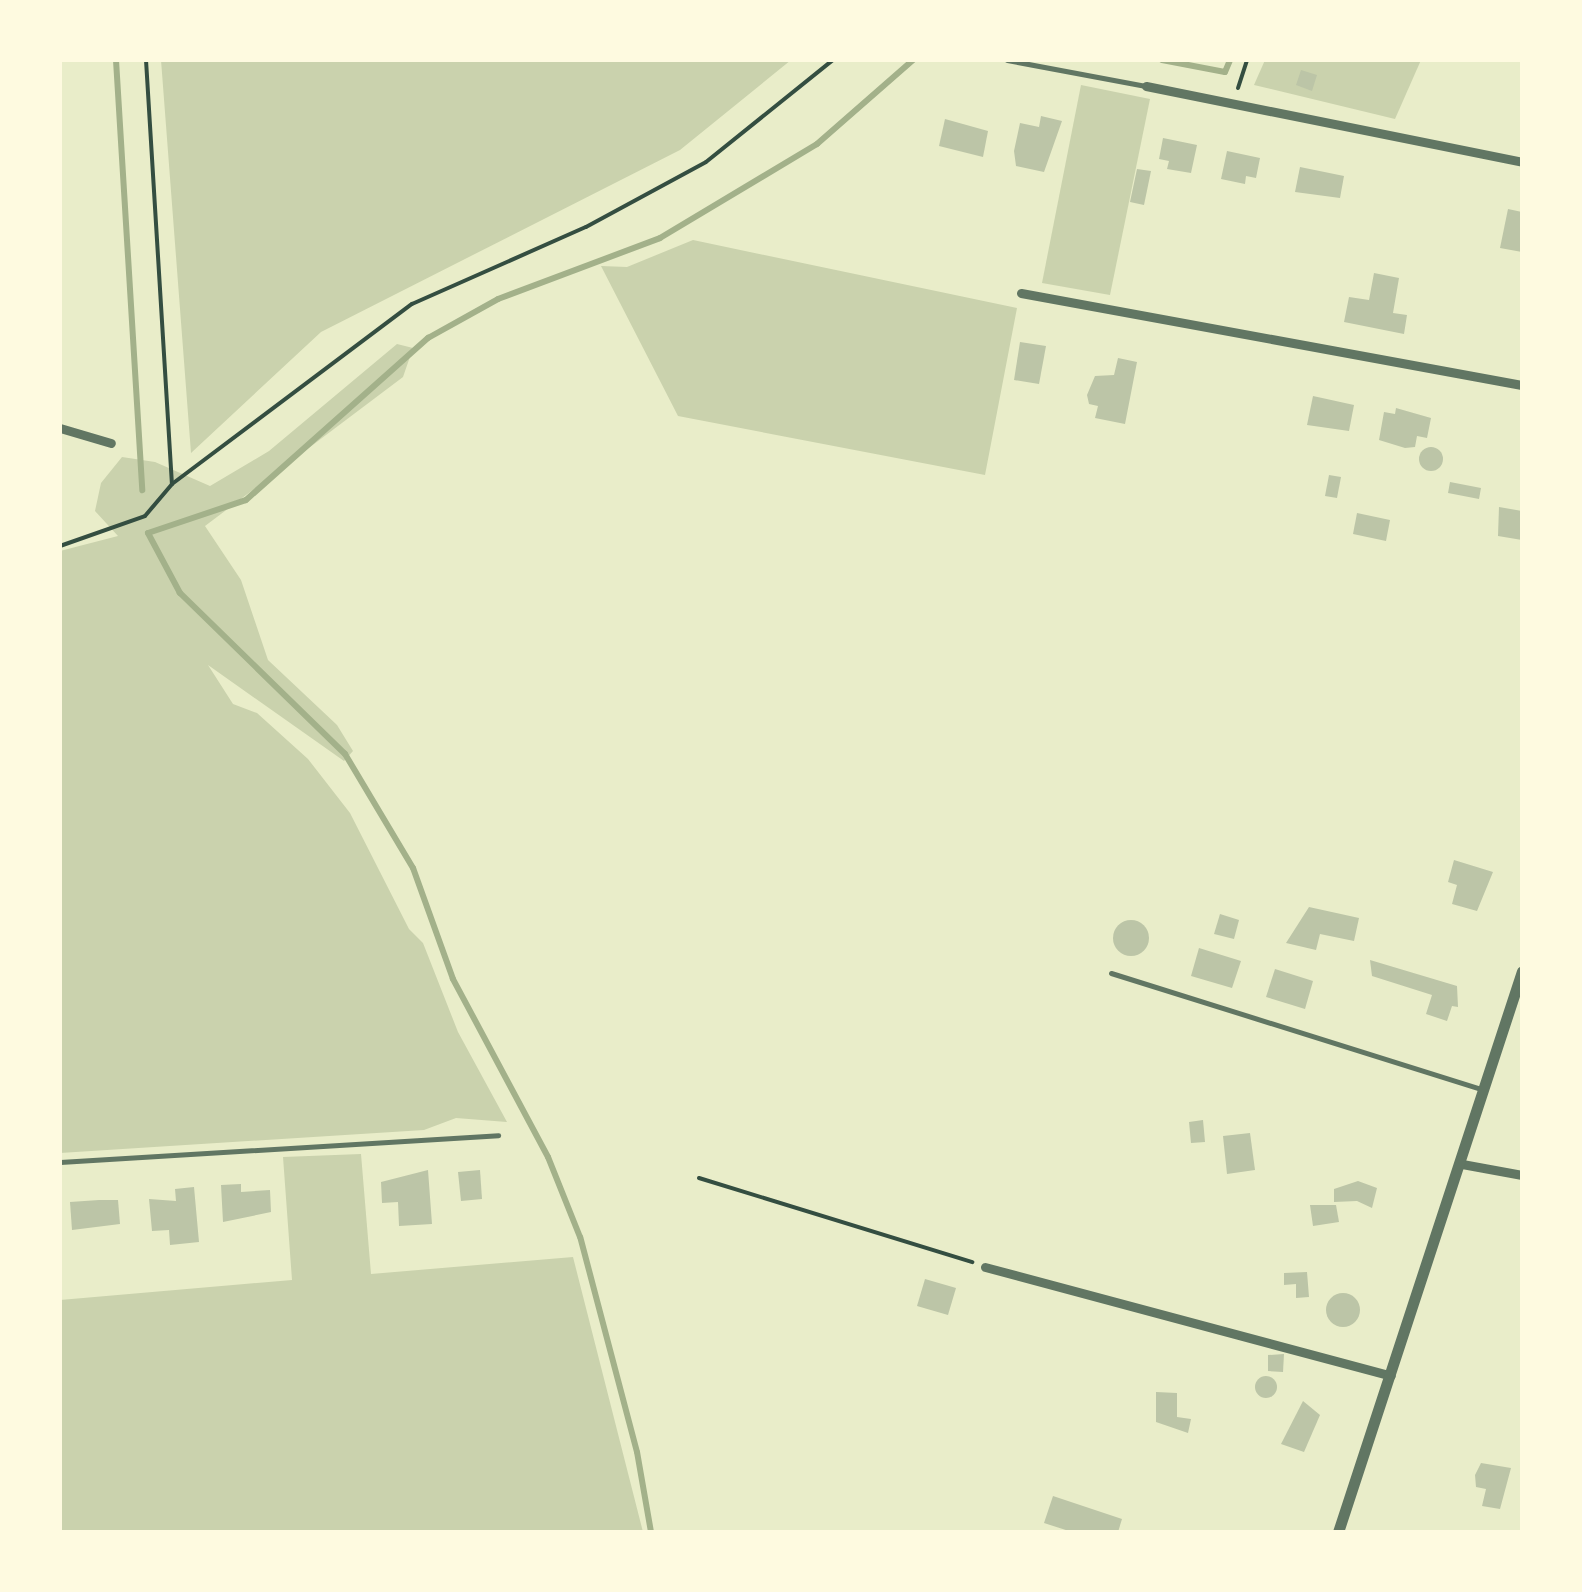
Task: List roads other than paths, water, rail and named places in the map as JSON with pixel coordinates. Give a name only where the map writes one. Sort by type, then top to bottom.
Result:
[{"type":"street","points":[[1146,86],[1522,162]]},
{"type":"street","points":[[1021,293],[1522,385]]},
{"type":"street","points":[[60,428],[111,444]]},
{"type":"street","points":[[1338,1532],[1522,972]]},
{"type":"street","points":[[1462,1164],[1522,1175]]},
{"type":"street","points":[[985,1267],[1392,1376]]},
{"type":"lane","points":[[1007,60],[1146,86]]},
{"type":"lane","points":[[1111,973],[1485,1090]]},
{"type":"lane","points":[[60,1162],[498,1135]]},
{"type":"waterway","points":[[116,60],[142,490]]},
{"type":"waterway","points":[[651,1532],[637,1452],[580,1237],[548,1157],[453,979],[413,868],[345,754],[180,593],[148,533],[246,500],[428,338],[498,299],[660,238],[817,144],[913,60]]},
{"type":"waterway","points":[[1162,60],[1225,72],[1230,60]]}]
